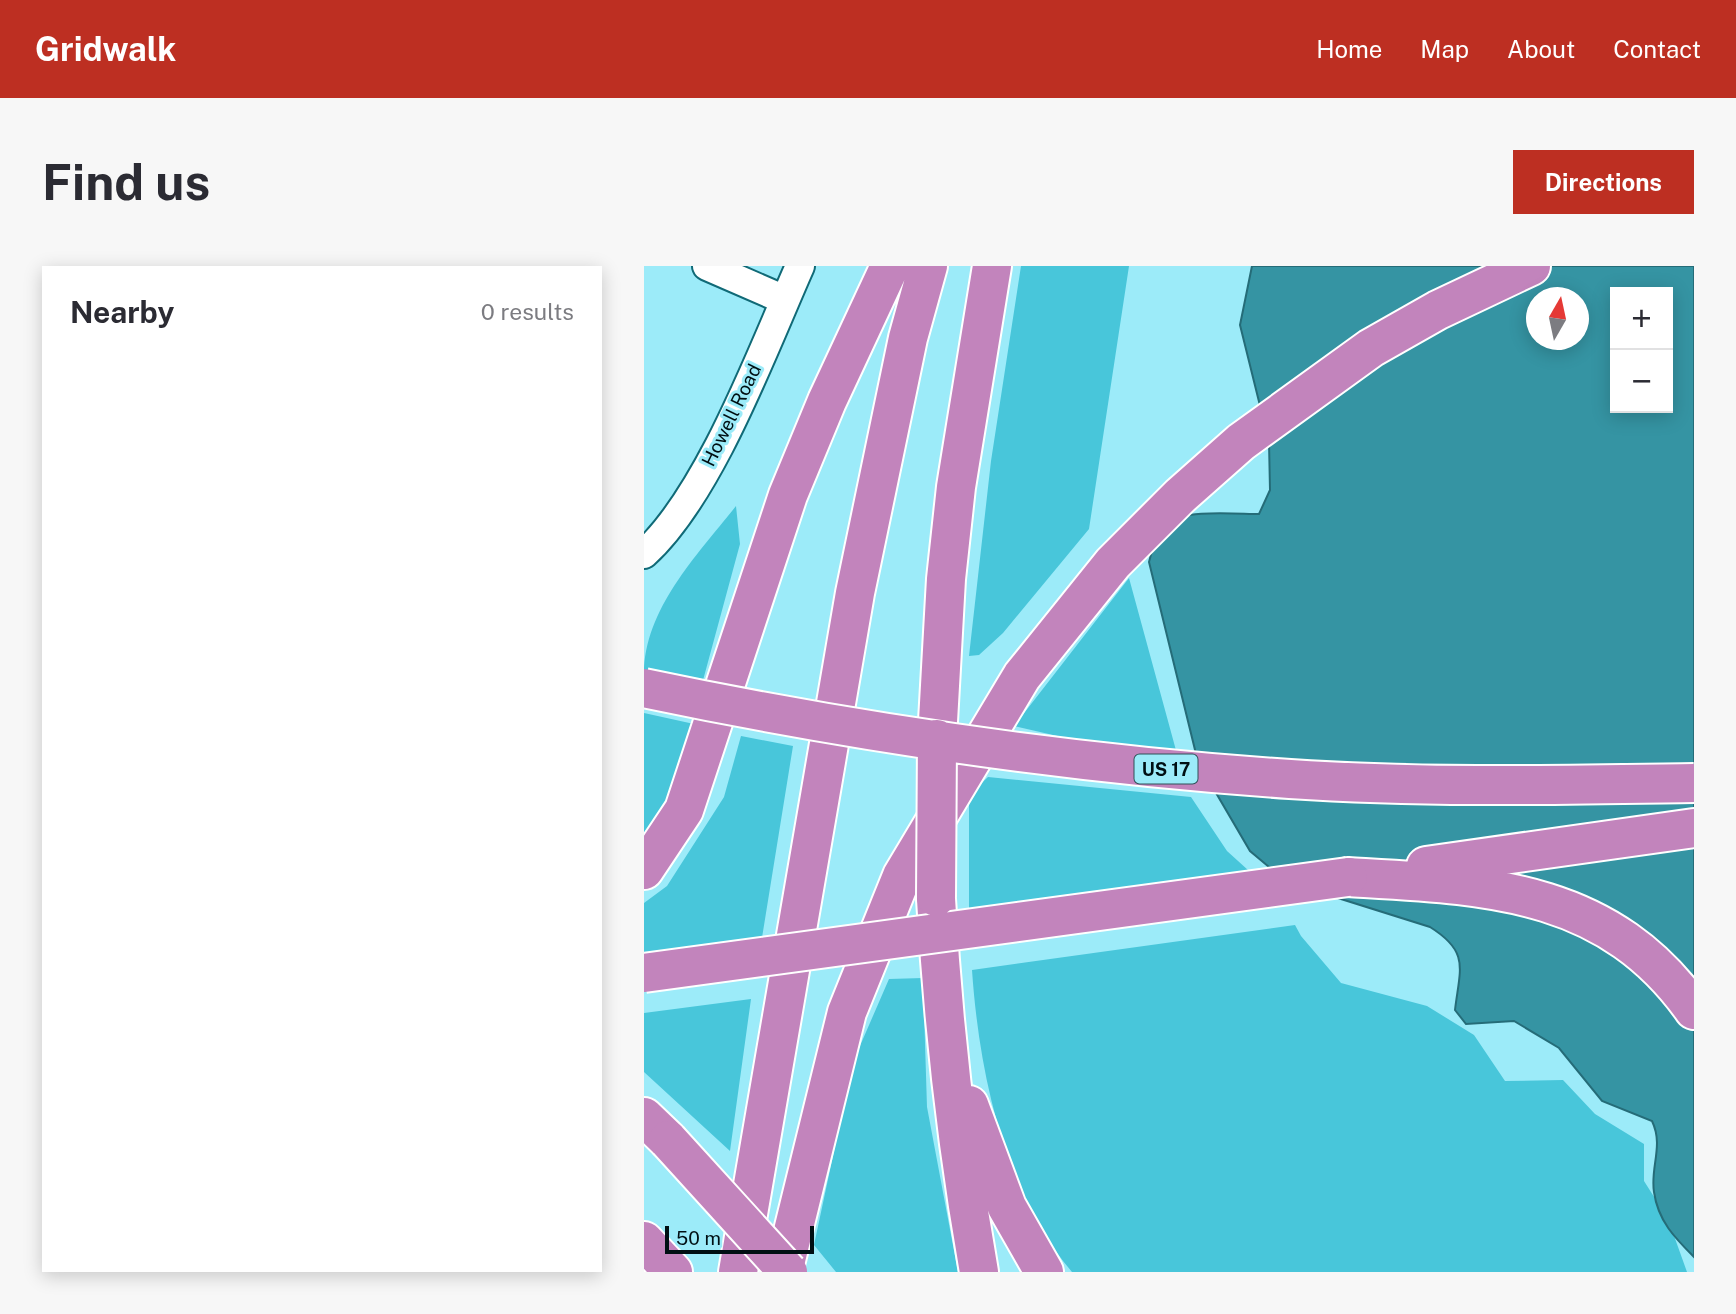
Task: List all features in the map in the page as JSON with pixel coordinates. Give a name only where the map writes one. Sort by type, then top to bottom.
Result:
[{"type":"highway","points":[[644,870],[684,810],[788,495],[827,401],[890,266]]},
{"type":"highway","points":[[738,1272],[855,593],[908,338],[928,266]]},
{"type":"highway","points":[[979,1272],[963,1179],[946,1040],[936,897],[937,739],[946,579],[956,488],[992,266]]},
{"type":"highway","points":[[785,1272],[847,1012],[902,876],[1022,676],[1113,563],[1180,496],[1241,442],[1371,348],[1427,316],[1531,266]]},
{"type":"highway","points":[[776,1272],[772,1231],[855,593]]},
{"type":"highway","name":"US 17","points":[[644,688],[798,720],[1063,759],[1164,769],[1380,783],[1694,783]]},
{"type":"highway","points":[[644,973],[1694,828]]},
{"type":"highway","points":[[1348,877],[1479,886],[1551,902],[1588,918],[1623,939],[1654,964],[1694,1010]]},
{"type":"highway","points":[[946,1040],[1007,1207],[1044,1272]]},
{"type":"highway","points":[[656,1129],[785,1272]]},
{"type":"highway","points":[[644,1241],[673,1272]]},
{"type":"street","points":[[707,266],[785,300]]},
{"type":"street","name":"Howell Road","points":[[644,554],[677,515],[701,476],[800,266]]},
{"type":"shaded area","points":[[1021,266],[1129,266],[1089,529],[1003,633],[979,655],[969,656],[991,461]]},
{"type":"shaded area","points":[[1252,266],[1694,266],[1694,1257],[1668,1228],[1659,1212],[1653,1183],[1657,1139],[1652,1121],[1602,1101],[1559,1048],[1514,1021],[1466,1024],[1455,1010],[1460,972],[1457,953],[1443,936],[1430,927],[1287,882],[1250,851],[1198,762],[1149,562],[1157,536],[1167,523],[1175,519],[1198,514],[1259,514],[1270,490],[1269,442],[1240,325]]},
{"type":"shaded area","points":[[736,506],[740,544],[702,684],[644,674],[646,650],[663,605],[690,563]]},
{"type":"shaded area","points":[[1129,578],[1177,754],[1110,748],[1014,726]]},
{"type":"shaded area","points":[[644,713],[694,724],[670,799],[644,838]]},
{"type":"shaded area","points":[[741,736],[793,746],[760,950],[644,962],[644,903],[667,886],[724,797]]},
{"type":"shaded area","points":[[988,777],[1191,797],[1227,851],[1259,880],[969,916],[969,795]]},
{"type":"shaded area","points":[[1295,925],[1301,936],[1341,983],[1427,1006],[1474,1035],[1505,1081],[1563,1080],[1595,1114],[1644,1144],[1644,1181],[1668,1219],[1687,1272],[1072,1272],[1048,1240],[1029,1205],[1012,1168],[999,1129],[981,1049],[972,970]]},
{"type":"shaded area","points":[[923,978],[927,1107],[958,1272],[836,1272],[814,1245],[853,1062],[889,979]]},
{"type":"shaded area","points":[[751,999],[730,1151],[644,1072],[644,1013]]}]
